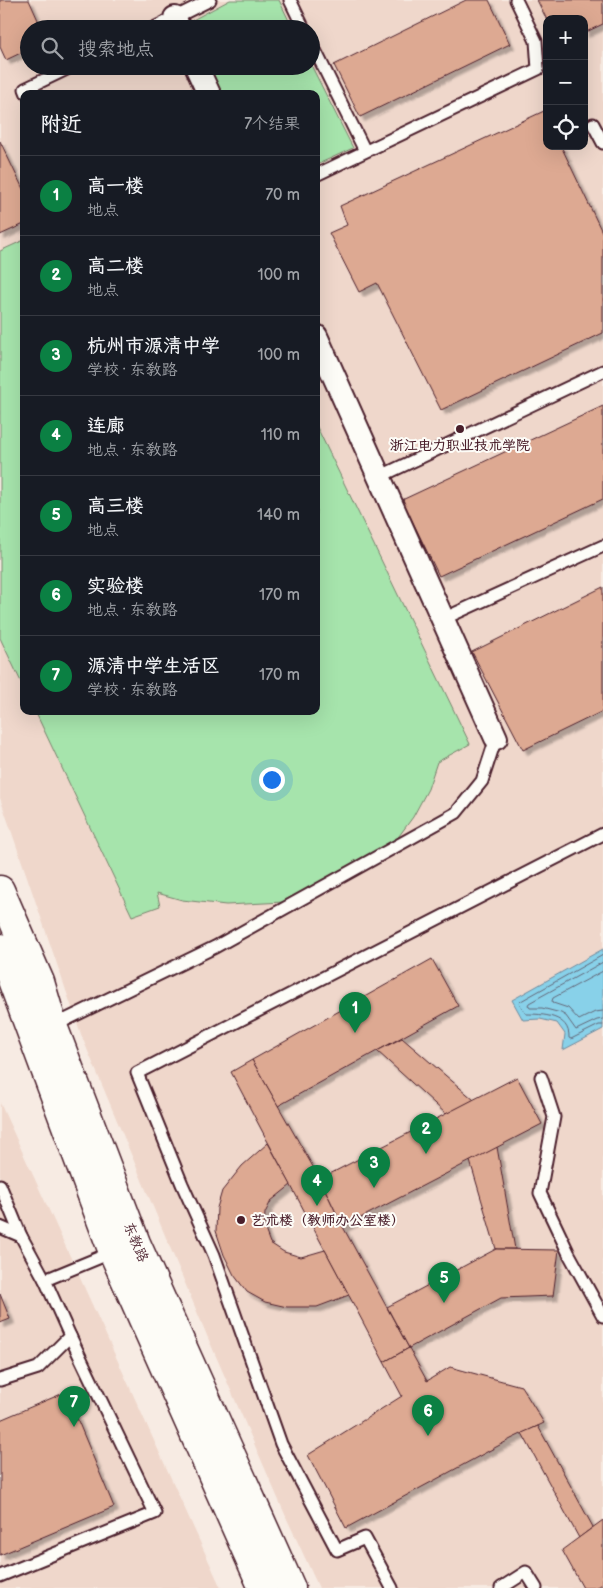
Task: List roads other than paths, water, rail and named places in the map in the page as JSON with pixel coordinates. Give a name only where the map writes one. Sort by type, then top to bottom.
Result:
[{"type":"street","points":[[200,75],[206,90]]},
{"type":"street","points":[[320,345],[496,738]]},
{"type":"street","name":"东教路","points":[[0,890],[40,982],[124,1247],[291,1588]]},
{"type":"street","name":"东教路","points":[[0,948],[263,1588]]},
{"type":"lane","points":[[182,20],[210,0]]},
{"type":"lane","points":[[290,0],[300,20]]},
{"type":"lane","points":[[320,172],[538,69],[536,41],[516,0]]},
{"type":"lane","points":[[320,60],[365,151]]},
{"type":"lane","points":[[25,90],[54,75]]},
{"type":"lane","points":[[593,124],[603,143]]},
{"type":"lane","points":[[379,477],[603,371]]},
{"type":"lane","points":[[443,619],[603,546]]},
{"type":"lane","points":[[53,1026],[215,947],[456,813],[482,781],[496,738]]},
{"type":"lane","points":[[392,1588],[365,1538],[337,1550],[281,1444],[214,1255],[182,1184],[138,1073],[603,834]]},
{"type":"lane","points":[[541,1077],[554,1117],[540,1193],[569,1254],[603,1316]]},
{"type":"lane","points":[[0,1185],[21,1236],[46,1280],[70,1336],[155,1513],[0,1576]]},
{"type":"lane","points":[[0,1227],[21,1236]]},
{"type":"lane","points":[[46,1280],[124,1247]]},
{"type":"lane","points":[[0,1380],[38,1368],[70,1336]]},
{"type":"lane","points":[[501,1588],[526,1572],[536,1588]]},
{"type":"water","points":[[603,949],[603,1029],[563,1050],[565,1034],[557,1023],[540,1019],[523,1020],[512,1000]]},
{"type":"place","name":"浙江电力职业技术学院","points":[[460,429]]},
{"type":"place","name":"高一楼","points":[[355,1033]]},
{"type":"place","name":"高二楼","points":[[426,1154]]},
{"type":"place","name":"杭州市源清中学","points":[[374,1188]]},
{"type":"place","name":"连廊","points":[[317,1206]]},
{"type":"place","name":"艺术楼（教师办公室楼）","points":[[241,1220]]},
{"type":"place","name":"高三楼","points":[[444,1303]]},
{"type":"place","name":"源清中学生活区","points":[[74,1427]]},
{"type":"place","name":"实验楼","points":[[428,1436]]}]
